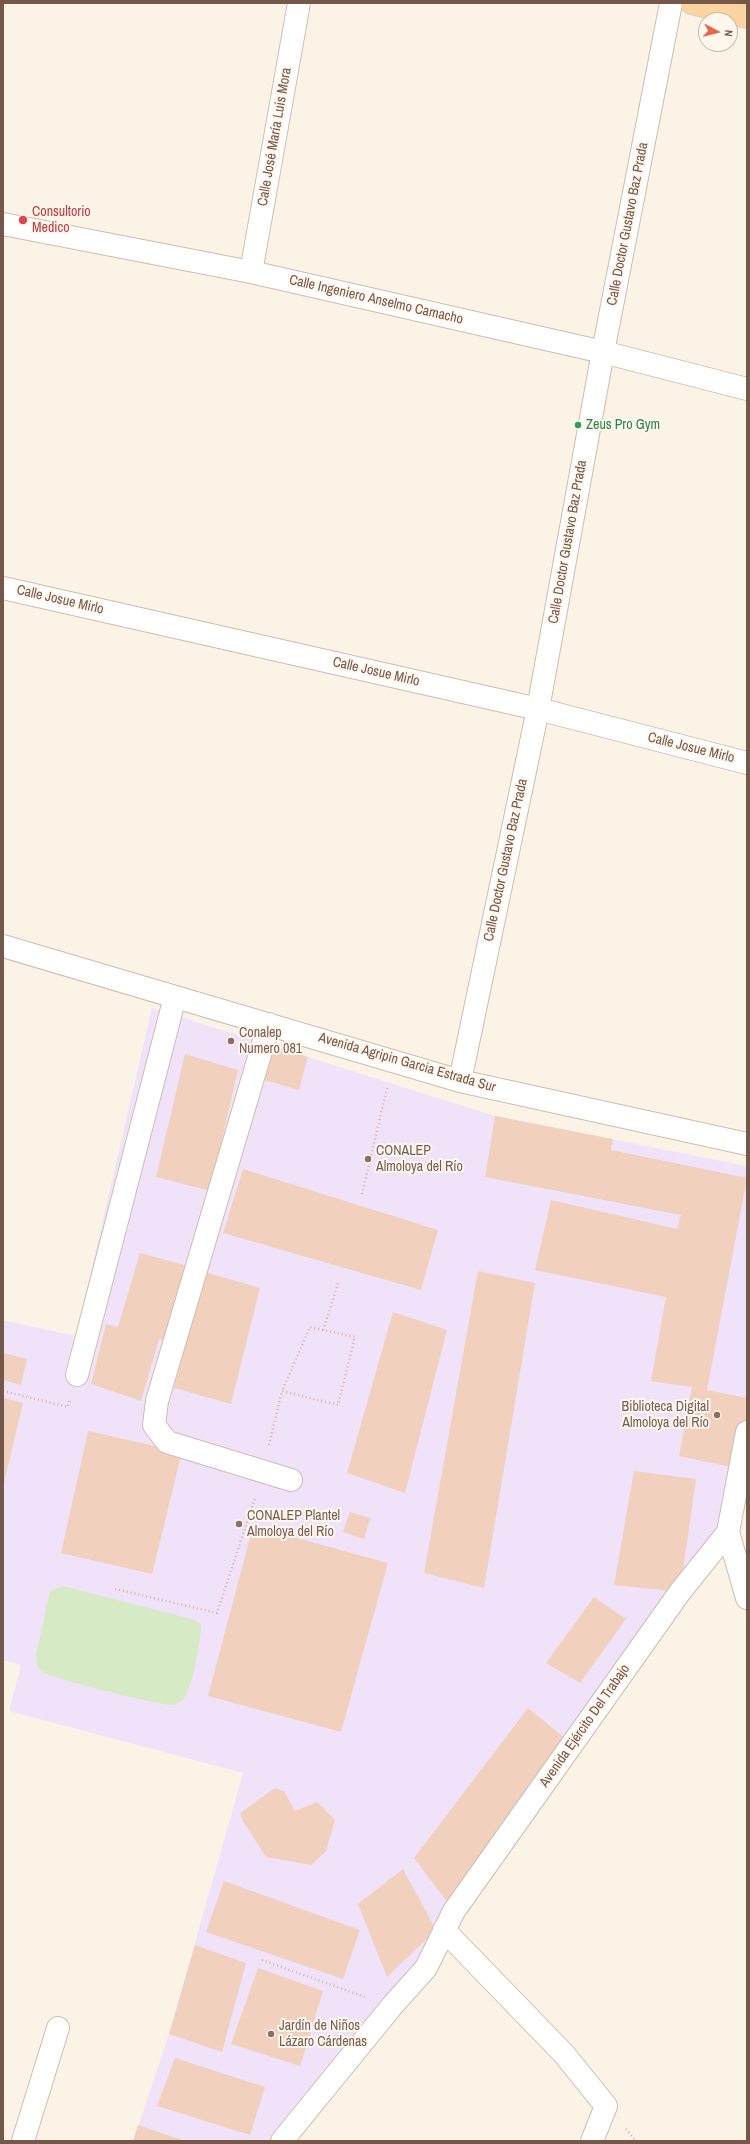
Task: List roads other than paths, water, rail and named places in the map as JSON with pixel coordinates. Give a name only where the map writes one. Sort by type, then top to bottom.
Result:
[{"type":"main road","points":[[692,3],[747,17]]},
{"type":"street","name":"Calle José María Luis Mora","points":[[251,272],[299,3]]},
{"type":"street","name":"Calle Doctor Gustavo Baz Prada","points":[[460,1081],[538,708],[603,352],[670,3]]},
{"type":"street","name":"Calle Ingeniero Anselmo Camacho","points":[[3,224],[251,272],[603,352],[747,389]]},
{"type":"street","name":"Calle Josue Mirlo","points":[[3,588],[538,708],[747,762]]},
{"type":"street","name":"Avenida Agripin Garcia Estrada Sur","points":[[3,946],[460,1081],[747,1144]]},
{"type":"street","points":[[77,1375],[175,997]]},
{"type":"street","points":[[269,1024],[158,1401],[154,1425],[167,1442],[291,1480]]},
{"type":"street","name":"Avenida Ejército Del Trabajo","points":[[282,2141],[392,2006],[426,1968],[454,1911],[680,1592],[728,1532],[747,1432]]},
{"type":"street","points":[[728,1532],[747,1598]]},
{"type":"street","points":[[444,1930],[564,2054],[606,2106],[592,2141]]},
{"type":"street","points":[[23,2141],[58,2028]]},
{"type":"place","name":"Consultorio Medico","points":[[23,220]]},
{"type":"place","name":"Zeus Pro Gym","points":[[578,425]]},
{"type":"place","name":"Conalep Numero 081","points":[[231,1041]]},
{"type":"place","name":"CONALEP Almoloya del Río","points":[[368,1159]]},
{"type":"place","name":"Biblioteca Digital Almoloya del Río","points":[[717,1415]]},
{"type":"place","name":"CONALEP Plantel Almoloya del Río","points":[[239,1524]]},
{"type":"place","name":"Jardín de Niños Lázaro Cárdenas","points":[[271,2034]]}]
